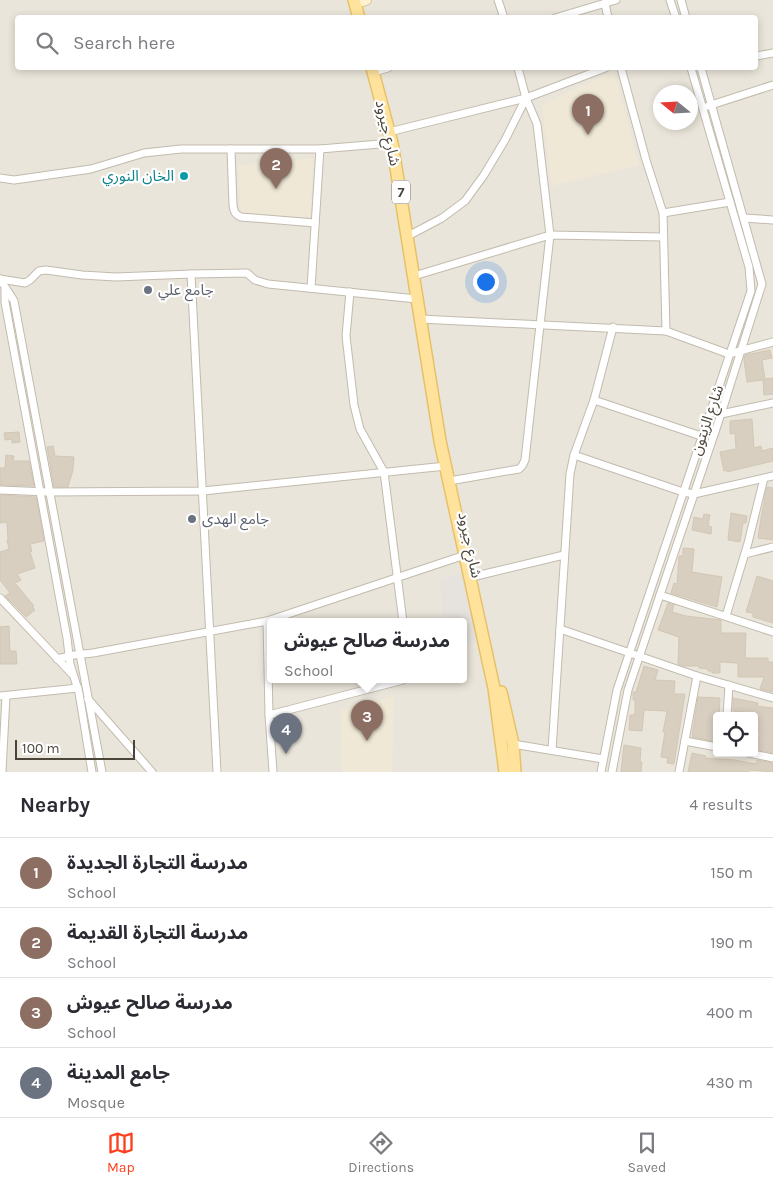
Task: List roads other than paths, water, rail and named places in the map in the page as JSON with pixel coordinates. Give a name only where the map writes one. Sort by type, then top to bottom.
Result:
[{"type":"main road","points":[[358,1],[359,15]]},
{"type":"main road","name":"شارع جيرود","points":[[373,70],[391,137],[446,466],[494,688],[505,772]]},
{"type":"main road","name":"شارع جيرود","points":[[420,319],[513,744],[515,772]]},
{"type":"street","points":[[498,0],[503,15]]},
{"type":"street","points":[[565,15],[616,0]]},
{"type":"street","points":[[670,0],[675,15]]},
{"type":"street","points":[[681,0],[685,15]]},
{"type":"street","points":[[605,3],[607,15]]},
{"type":"street","points":[[758,56],[773,53]]},
{"type":"street","points":[[455,480],[518,469],[525,460],[550,235],[537,124],[526,98],[519,70]]},
{"type":"street","points":[[0,178],[14,180],[91,169],[144,154],[181,149],[320,149],[391,137],[526,98],[600,70]]},
{"type":"street","points":[[621,70],[663,213],[662,237],[666,331]]},
{"type":"street","name":"شارع الزيتون","points":[[600,772],[618,690],[701,436],[751,291],[749,267],[692,70]]},
{"type":"street","name":"شارع الزيتون","points":[[612,772],[628,690],[742,351],[762,284],[702,70]]},
{"type":"street","points":[[702,107],[773,85]]},
{"type":"street","points":[[408,236],[442,218],[465,201],[505,140],[526,98]]},
{"type":"street","points":[[231,149],[234,213],[241,217],[316,222]]},
{"type":"street","points":[[311,288],[320,149]]},
{"type":"street","points":[[663,213],[730,202]]},
{"type":"street","points":[[744,218],[773,220]]},
{"type":"street","points":[[414,276],[550,235],[662,237]]},
{"type":"street","points":[[0,279],[25,283],[39,271],[46,270],[116,277],[247,273],[255,280],[268,284],[417,299]]},
{"type":"street","points":[[191,274],[217,772]]},
{"type":"street","points":[[0,279],[14,301],[48,492],[102,772]]},
{"type":"street","points":[[5,288],[5,302],[69,656],[73,676],[78,688],[92,772]]},
{"type":"street","points":[[350,292],[346,336],[354,405],[360,429],[384,472],[402,618]]},
{"type":"street","points":[[420,319],[666,331],[730,354],[773,342]]},
{"type":"street","points":[[552,750],[570,474],[574,455],[594,400],[613,327]]},
{"type":"street","points":[[594,400],[701,436]]},
{"type":"street","points":[[721,414],[773,403]]},
{"type":"street","points":[[574,455],[694,494],[773,476]]},
{"type":"street","points":[[0,490],[40,490],[48,492],[203,491],[446,466]]},
{"type":"street","points":[[726,616],[745,554],[764,478]]},
{"type":"street","points":[[745,554],[773,547]]},
{"type":"street","points":[[275,618],[465,555]]},
{"type":"street","points":[[476,576],[564,555]]},
{"type":"street","points":[[660,595],[773,632]]},
{"type":"street","points":[[0,598],[73,676]]},
{"type":"street","points":[[57,659],[93,654],[266,621],[267,652]]},
{"type":"street","points":[[560,629],[697,676],[773,698]]},
{"type":"street","points":[[73,676],[83,674]]},
{"type":"street","points":[[680,772],[697,676]]},
{"type":"street","points":[[268,683],[273,772]]},
{"type":"street","points":[[269,715],[392,683]]},
{"type":"street","points":[[727,712],[729,686]]},
{"type":"street","points":[[2,772],[3,696],[78,688]]},
{"type":"street","points":[[87,698],[152,772]]},
{"type":"street","points":[[685,741],[713,746]]},
{"type":"street","points":[[513,744],[603,759]]},
{"type":"street","points":[[758,755],[773,758]]},
{"type":"place","name":"مدرسة التجارة الجديدة","points":[[588,135]]},
{"type":"place","name":"الخان النوري","points":[[184,176]]},
{"type":"place","name":"مدرسة التجارة القديمة","points":[[276,189]]},
{"type":"place","name":"جامع علي","points":[[148,290]]},
{"type":"place","name":"جامع الهدى","points":[[192,519]]},
{"type":"place","name":"مدرسة صالح عيوش","points":[[367,741]]},
{"type":"place","name":"جامع المدينة","points":[[286,754]]}]
